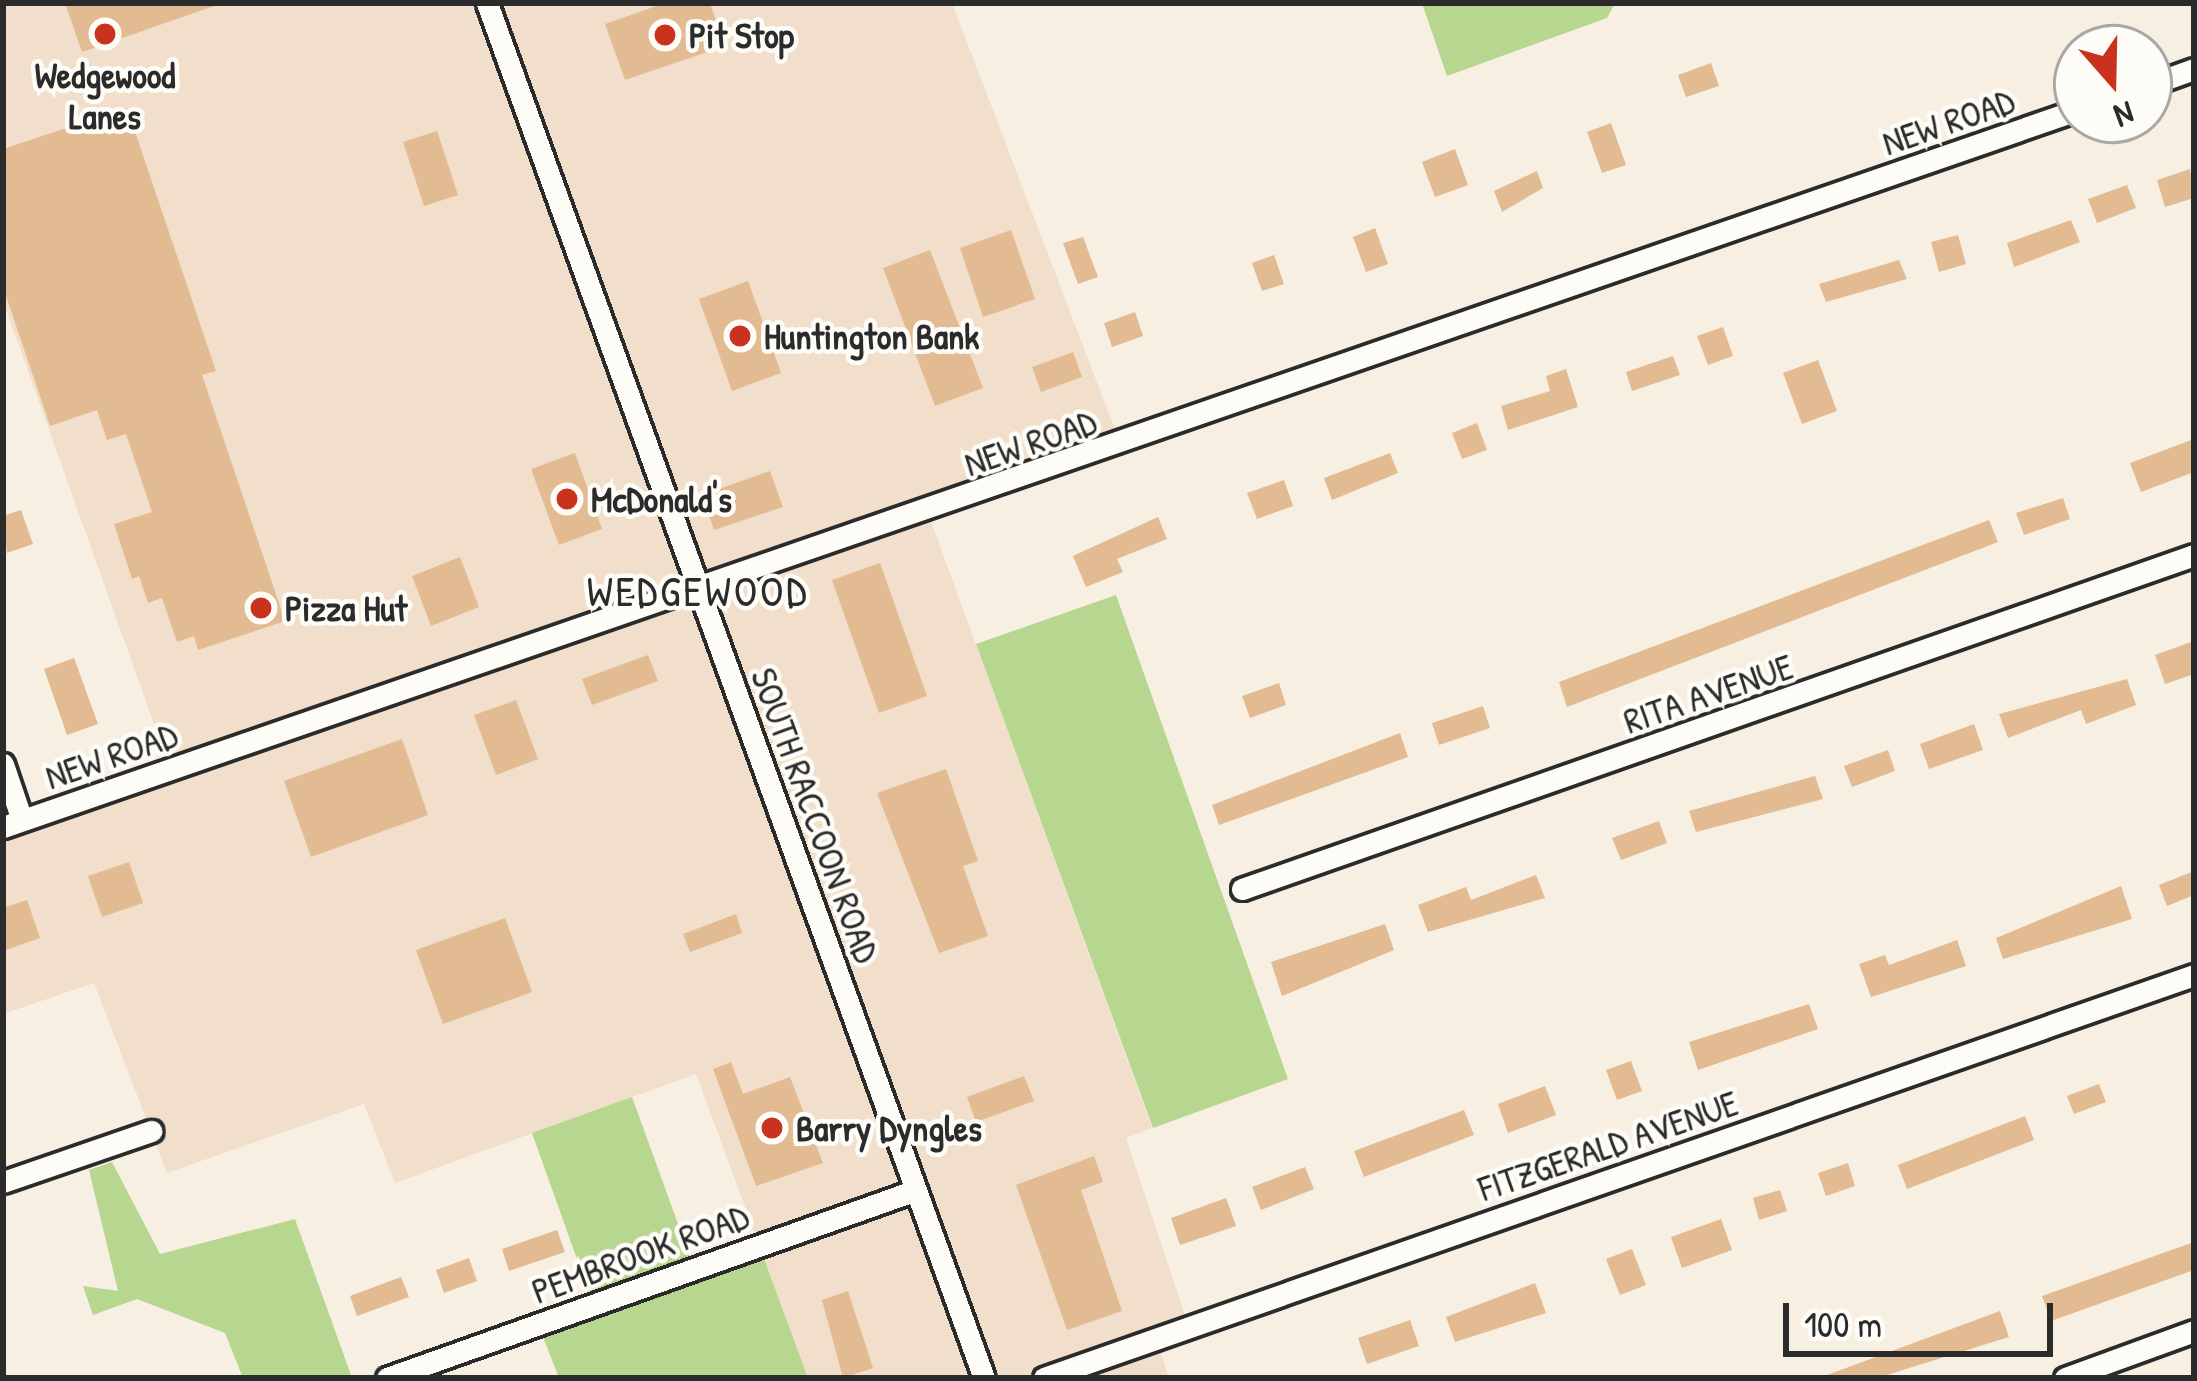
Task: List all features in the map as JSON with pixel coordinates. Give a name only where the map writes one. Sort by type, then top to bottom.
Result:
[{"type":"street","name":"SOUTH RACCOON ROAD","points":[[487,3],[984,1378]]},
{"type":"street","name":"NEW ROAD","points":[[13,824],[698,591],[2053,118]]},
{"type":"street","name":"RITA AVENUE","points":[[1243,889],[2194,555]]},
{"type":"street","points":[[3,764],[13,824]]},
{"type":"street","name":"FITZGERALD AVENUE","points":[[1044,1378],[2194,975]]},
{"type":"street","points":[[3,1182],[151,1131]]},
{"type":"street","name":"PEMBROOK ROAD","points":[[387,1378],[916,1190]]},
{"type":"street","points":[[2065,1378],[2194,1331]]},
{"type":"shaded area","points":[[3,3],[952,3],[1121,445],[928,513],[1152,1128],[1126,1138],[1189,1327],[1156,1338],[1169,1378],[808,1378],[696,1074],[395,1183],[364,1104],[167,1173],[94,983],[3,1014],[3,827],[170,769],[3,301]]},
{"type":"green space","points":[[1422,3],[1615,3],[1607,18],[1447,76]]},
{"type":"green space","points":[[1116,595],[1288,1079],[1153,1128],[976,644]]},
{"type":"green space","points":[[632,1097],[694,1268],[759,1245],[808,1378],[559,1378],[538,1324],[593,1304],[532,1133]]},
{"type":"green space","points":[[112,1162],[160,1254],[295,1219],[352,1378],[243,1378],[225,1333],[137,1299],[93,1315],[83,1286],[118,1291],[89,1170]]},
{"type":"building","name":"Wedgewood Lanes","points":[[65,3],[217,3],[217,5],[82,52]]},
{"type":"building","name":"Pit Stop","points":[[665,3],[710,3],[725,46],[625,80],[605,24]]},
{"type":"building","points":[[1711,63],[1719,86],[1686,97],[1678,75]]},
{"type":"building","points":[[127,108],[216,371],[202,375],[285,621],[198,650],[194,636],[177,642],[162,598],[148,603],[139,576],[132,579],[114,524],[152,512],[126,434],[107,440],[97,410],[50,426],[3,287],[3,149]]},
{"type":"building","points":[[1611,123],[1626,165],[1602,173],[1587,132]]},
{"type":"building","points":[[437,131],[458,195],[424,206],[403,142]]},
{"type":"building","points":[[1455,149],[1468,185],[1435,197],[1422,162]]},
{"type":"building","points":[[2190,169],[2194,198],[2165,207],[2157,180]]},
{"type":"building","points":[[1537,171],[1543,188],[1502,212],[1494,191]]},
{"type":"building","points":[[2127,185],[2136,208],[2097,223],[2088,199]]},
{"type":"building","points":[[2071,220],[2080,242],[2014,267],[2007,243]]},
{"type":"building","points":[[1375,228],[1388,264],[1366,272],[1353,237]]},
{"type":"building","points":[[1011,230],[1035,299],[983,317],[960,248]]},
{"type":"building","points":[[1958,235],[1966,264],[1939,272],[1931,242]]},
{"type":"building","points":[[1083,237],[1098,277],[1078,284],[1063,243]]},
{"type":"building","points":[[930,250],[983,388],[935,406],[883,268]]},
{"type":"building","points":[[1274,255],[1284,284],[1262,291],[1252,263]]},
{"type":"building","points":[[1899,260],[1907,279],[1826,302],[1819,284]]},
{"type":"building","name":"Huntington Bank","points":[[748,281],[781,373],[732,391],[699,299]]},
{"type":"building","points":[[1135,312],[1143,336],[1112,347],[1104,323]]},
{"type":"building","points":[[1723,327],[1733,356],[1708,365],[1697,336]]},
{"type":"building","points":[[1073,352],[1082,377],[1041,392],[1032,367]]},
{"type":"building","points":[[1673,356],[1680,375],[1632,391],[1626,372]]},
{"type":"building","points":[[1818,360],[1837,411],[1802,424],[1783,373]]},
{"type":"building","points":[[1566,369],[1578,407],[1508,430],[1501,406],[1550,391],[1546,376]]},
{"type":"building","points":[[1477,423],[1487,450],[1462,459],[1452,433]]},
{"type":"building","points":[[2194,439],[2194,472],[2141,492],[2130,463]]},
{"type":"building","name":"McDonald's","points":[[575,453],[602,529],[559,545],[531,469]]},
{"type":"building","points":[[1390,453],[1398,473],[1332,500],[1324,478]]},
{"type":"building","points":[[770,471],[783,507],[714,530],[702,495]]},
{"type":"building","points":[[1284,480],[1293,506],[1257,519],[1247,493]]},
{"type":"building","points":[[2063,498],[2070,519],[2024,535],[2016,513]]},
{"type":"building","points":[[21,510],[33,544],[7,553],[3,516]]},
{"type":"building","points":[[1158,517],[1167,539],[1117,559],[1123,572],[1086,587],[1073,556]]},
{"type":"building","points":[[1989,520],[1998,542],[1567,707],[1559,682]]},
{"type":"building","points":[[460,557],[479,607],[431,626],[412,576]]},
{"type":"building","points":[[880,563],[927,696],[879,713],[832,580]]},
{"type":"building","points":[[2194,641],[2194,674],[2165,684],[2155,655]]},
{"type":"building","points":[[648,655],[658,681],[592,705],[582,679]]},
{"type":"building","points":[[74,658],[98,724],[67,735],[44,669]]},
{"type":"building","points":[[2127,679],[2136,705],[2086,724],[2081,710],[2008,738],[1999,714]]},
{"type":"building","points":[[1279,683],[1286,705],[1250,718],[1242,696]]},
{"type":"building","points":[[516,700],[538,759],[496,775],[474,715]]},
{"type":"building","points":[[1483,706],[1490,728],[1439,745],[1432,723]]},
{"type":"building","points":[[1974,724],[1983,750],[1929,769],[1920,744]]},
{"type":"building","points":[[1400,733],[1408,757],[1219,825],[1212,805]]},
{"type":"building","points":[[402,739],[428,815],[311,857],[284,781]]},
{"type":"building","points":[[1888,750],[1895,771],[1852,787],[1844,766]]},
{"type":"building","points":[[946,769],[978,861],[963,866],[988,936],[939,953],[877,793]]},
{"type":"building","points":[[1815,776],[1823,799],[1696,832],[1689,811]]},
{"type":"building","points":[[1659,821],[1667,843],[1621,860],[1612,838]]},
{"type":"building","points":[[129,862],[143,903],[102,917],[88,876]]},
{"type":"building","points":[[2194,871],[2194,895],[2167,906],[2159,885]]},
{"type":"building","points":[[1536,875],[1545,898],[1428,932],[1418,905],[1466,887],[1471,900]]},
{"type":"building","points":[[2121,886],[2132,919],[2003,959],[1996,938]]},
{"type":"building","points":[[27,900],[40,938],[3,951],[3,908]]},
{"type":"building","points":[[736,914],[742,933],[690,952],[683,934]]},
{"type":"building","points":[[505,918],[532,992],[443,1024],[416,950]]},
{"type":"building","points":[[1385,924],[1394,950],[1282,996],[1271,962]]},
{"type":"building","points":[[1957,940],[1966,966],[1871,997],[1859,964],[1885,955],[1889,965]]},
{"type":"building","points":[[1809,1004],[1818,1029],[1698,1070],[1689,1042]]},
{"type":"building","points":[[1631,1061],[1642,1091],[1617,1100],[1606,1070]]},
{"type":"building","name":"Barry Dyngles","points":[[731,1062],[743,1094],[790,1077],[823,1163],[756,1186],[713,1069]]},
{"type":"building","points":[[1024,1076],[1034,1101],[976,1122],[967,1097]]},
{"type":"building","points":[[2099,1084],[2106,1102],[2074,1114],[2067,1096]]},
{"type":"building","points":[[1545,1086],[1556,1115],[1508,1133],[1498,1104]]},
{"type":"building","points":[[1464,1110],[1474,1135],[1364,1177],[1354,1151]]},
{"type":"building","points":[[2025,1116],[2034,1140],[1907,1189],[1898,1165]]},
{"type":"building","points":[[1094,1156],[1103,1182],[1081,1190],[1122,1311],[1067,1330],[1016,1185]]},
{"type":"building","points":[[1848,1163],[1855,1186],[1826,1196],[1818,1173]]},
{"type":"building","points":[[1305,1167],[1314,1189],[1261,1210],[1252,1187]]},
{"type":"building","points":[[1780,1190],[1787,1211],[1759,1220],[1753,1198]]},
{"type":"building","points":[[1226,1198],[1236,1226],[1180,1245],[1171,1218]]},
{"type":"building","points":[[1721,1219],[1732,1250],[1682,1268],[1671,1237]]},
{"type":"building","points":[[557,1230],[565,1252],[509,1271],[502,1249]]},
{"type":"building","points":[[2194,1242],[2194,1270],[2051,1321],[2042,1296]]},
{"type":"building","points":[[1632,1249],[1646,1285],[1620,1295],[1606,1259]]},
{"type":"building","points":[[469,1258],[477,1281],[444,1293],[436,1270]]},
{"type":"building","points":[[401,1277],[409,1297],[357,1316],[350,1296]]},
{"type":"building","points":[[1535,1283],[1546,1313],[1455,1342],[1446,1317]]},
{"type":"building","points":[[848,1291],[873,1368],[843,1378],[822,1300]]},
{"type":"building","points":[[2000,1311],[2009,1337],[1877,1378],[1819,1378]]},
{"type":"building","points":[[1410,1320],[1419,1346],[1367,1364],[1358,1338]]},
{"type":"place","name":"Wedgewood Lanes","points":[[105,34]]},
{"type":"place","name":"Pit Stop","points":[[665,35]]},
{"type":"place","name":"Huntington Bank","points":[[740,336]]},
{"type":"place","name":"McDonald's","points":[[567,499]]},
{"type":"place","name":"Pizza Hut","points":[[261,608]]},
{"type":"place","name":"Barry Dyngles","points":[[772,1128]]},
{"type":"district","name":"WEDGEWOOD","points":[[698,591]]}]
